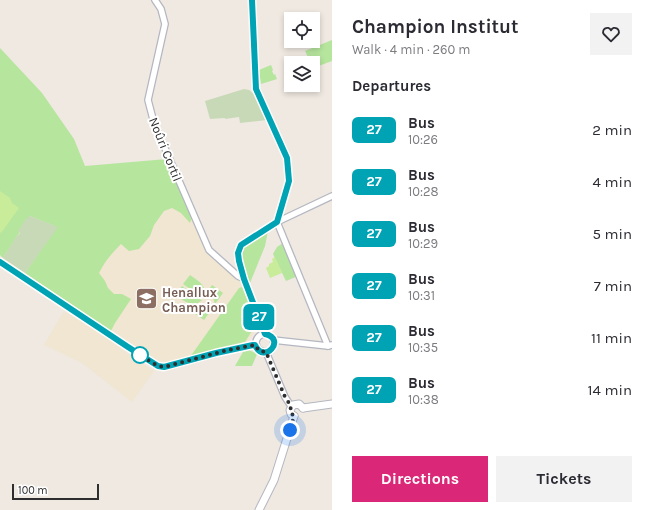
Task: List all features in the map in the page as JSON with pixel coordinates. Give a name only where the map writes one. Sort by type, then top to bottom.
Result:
[{"type":"street","name":"Noûri Cortil","points":[[155,0],[161,9],[165,24],[148,100],[154,123],[209,250],[238,276],[244,279]]},
{"type":"street","points":[[252,0],[256,89],[287,158],[289,181],[277,222],[330,345],[274,340],[269,335],[265,334],[258,336],[255,345],[259,351],[266,352],[272,349],[274,340]]},
{"type":"street","points":[[265,334],[244,279],[239,261],[238,253],[241,245],[277,222],[332,196]]},
{"type":"street","points":[[0,262],[158,366],[164,367],[228,350],[255,345]]},
{"type":"street","points":[[266,352],[285,397],[291,406],[290,412],[294,416],[300,416],[303,412],[303,408]]},
{"type":"street","points":[[291,406],[297,403],[303,408]]},
{"type":"street","points":[[303,408],[332,404]]},
{"type":"street","points":[[258,510],[274,480],[294,416]]},
{"type":"shaded area","points":[[71,170],[174,177],[207,250],[240,279],[260,324],[246,344],[160,365],[3,261],[2,258],[20,224]]},
{"type":"shaded area","points":[[64,311],[112,341],[154,371],[132,402],[82,363],[44,345]]},
{"type":"green space","points":[[332,40],[332,61],[320,65],[320,56],[308,56],[305,51],[312,48],[320,48],[320,45]]},
{"type":"green space","points":[[0,48],[42,93],[74,139],[85,166],[167,159],[192,217],[190,223],[181,213],[172,208],[164,211],[154,225],[150,236],[139,249],[129,251],[121,244],[106,261],[99,273],[108,288],[114,294],[122,294],[131,299],[111,331],[25,273],[57,227],[30,216],[3,258],[0,255]]},
{"type":"green space","points":[[271,65],[272,71],[277,79],[261,84],[259,70]]},
{"type":"green space","points":[[244,89],[249,90],[254,94],[267,120],[240,123],[239,117],[210,119],[205,101]]},
{"type":"green space","points":[[0,191],[10,198],[12,203],[19,208],[1,233],[0,232]]},
{"type":"green space","points":[[30,216],[58,227],[25,273],[3,258],[20,233],[18,231],[25,220]]},
{"type":"green space","points":[[268,231],[265,246],[250,283],[247,282],[240,253],[243,246]]},
{"type":"green space","points":[[283,243],[298,276],[286,281],[273,254],[277,247]]},
{"type":"green space","points":[[275,257],[282,273],[270,278],[266,268],[273,262],[272,259]]},
{"type":"green space","points":[[190,275],[204,287],[205,290],[203,298],[183,284]]},
{"type":"green space","points":[[212,285],[223,293],[215,304],[210,288]]},
{"type":"green space","points":[[182,286],[202,300],[199,303],[192,304],[175,295]]},
{"type":"green space","points":[[242,287],[257,323],[245,342],[190,357],[239,288]]},
{"type":"green space","points":[[193,308],[212,309],[204,320],[191,311]]},
{"type":"green space","points":[[249,350],[257,354],[252,366],[235,366],[243,352]]},
{"type":"bus line","name":"27","points":[[0,262],[158,366],[164,367],[253,345],[255,345],[259,351],[262,352],[272,349],[274,340],[269,335],[265,334],[244,279],[238,253],[241,245],[277,222],[289,181],[287,158],[256,89],[252,0]]},
{"type":"place","name":"Henallux Champion","points":[[146,299]]},
{"type":"route","points":[[140,355],[138,354],[158,366],[164,367],[228,350],[255,345],[259,351],[266,352],[285,397],[291,406],[290,412],[294,416],[290,430]]}]
